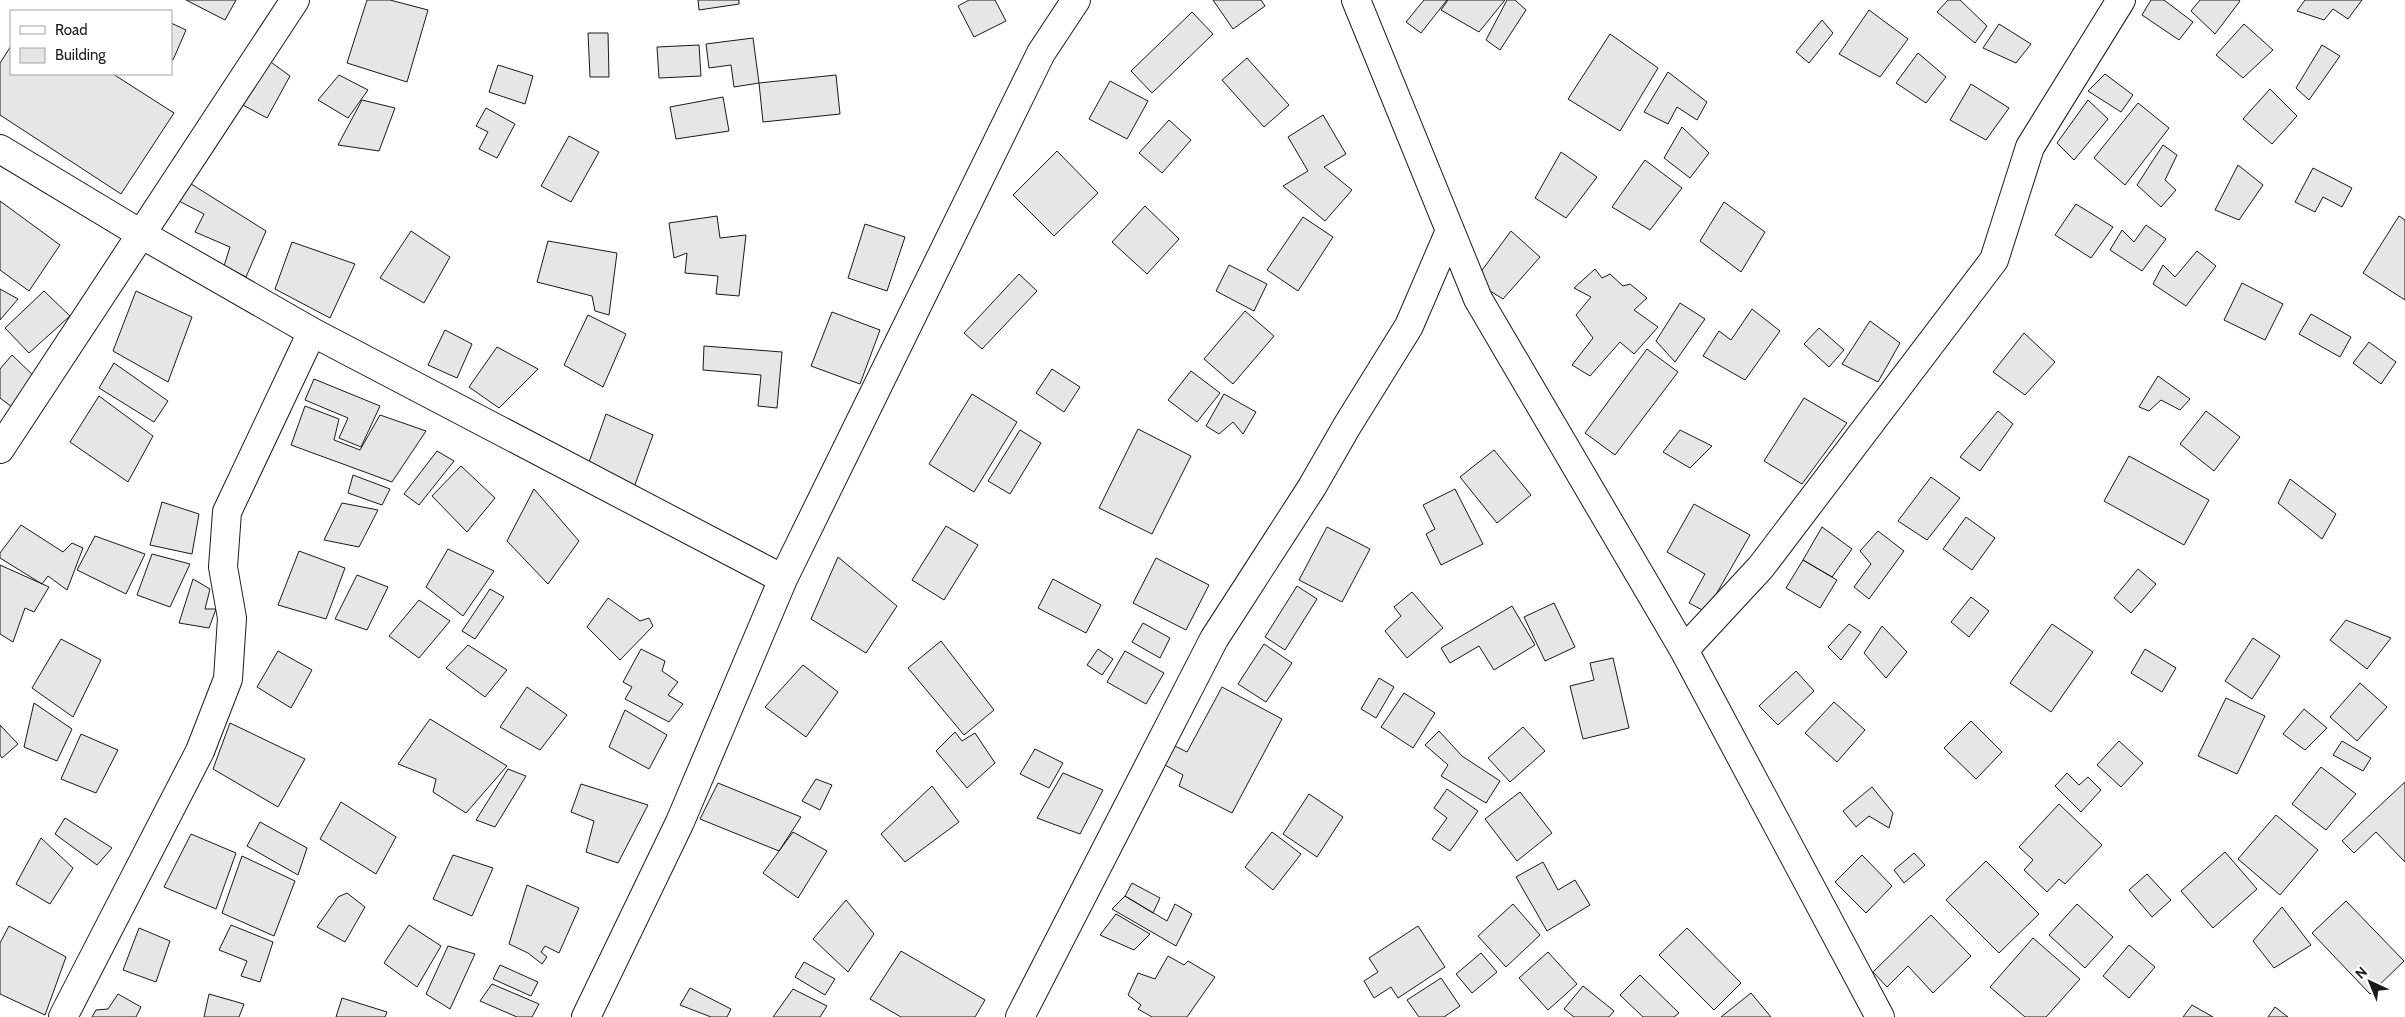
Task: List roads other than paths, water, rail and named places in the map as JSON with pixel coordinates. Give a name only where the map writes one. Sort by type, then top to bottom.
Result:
[{"type":"street","points":[[0,450],[295,0]]},
{"type":"street","points":[[586,1017],[680,822],[783,579],[1041,53],[1076,0]]},
{"type":"street","points":[[1356,0],[1449,233],[1478,299],[1684,650],[1880,1017]]},
{"type":"street","points":[[1684,650],[1761,567],[1994,260],[2030,147],[2121,0]]},
{"type":"street","points":[[0,149],[141,234],[312,332],[783,579]]},
{"type":"street","points":[[1020,1017],[1214,639],[1312,487],[1346,426],[1410,326],[1449,233]]},
{"type":"street","points":[[63,1017],[200,751],[228,680],[232,618],[223,568],[227,512],[312,332]]}]
